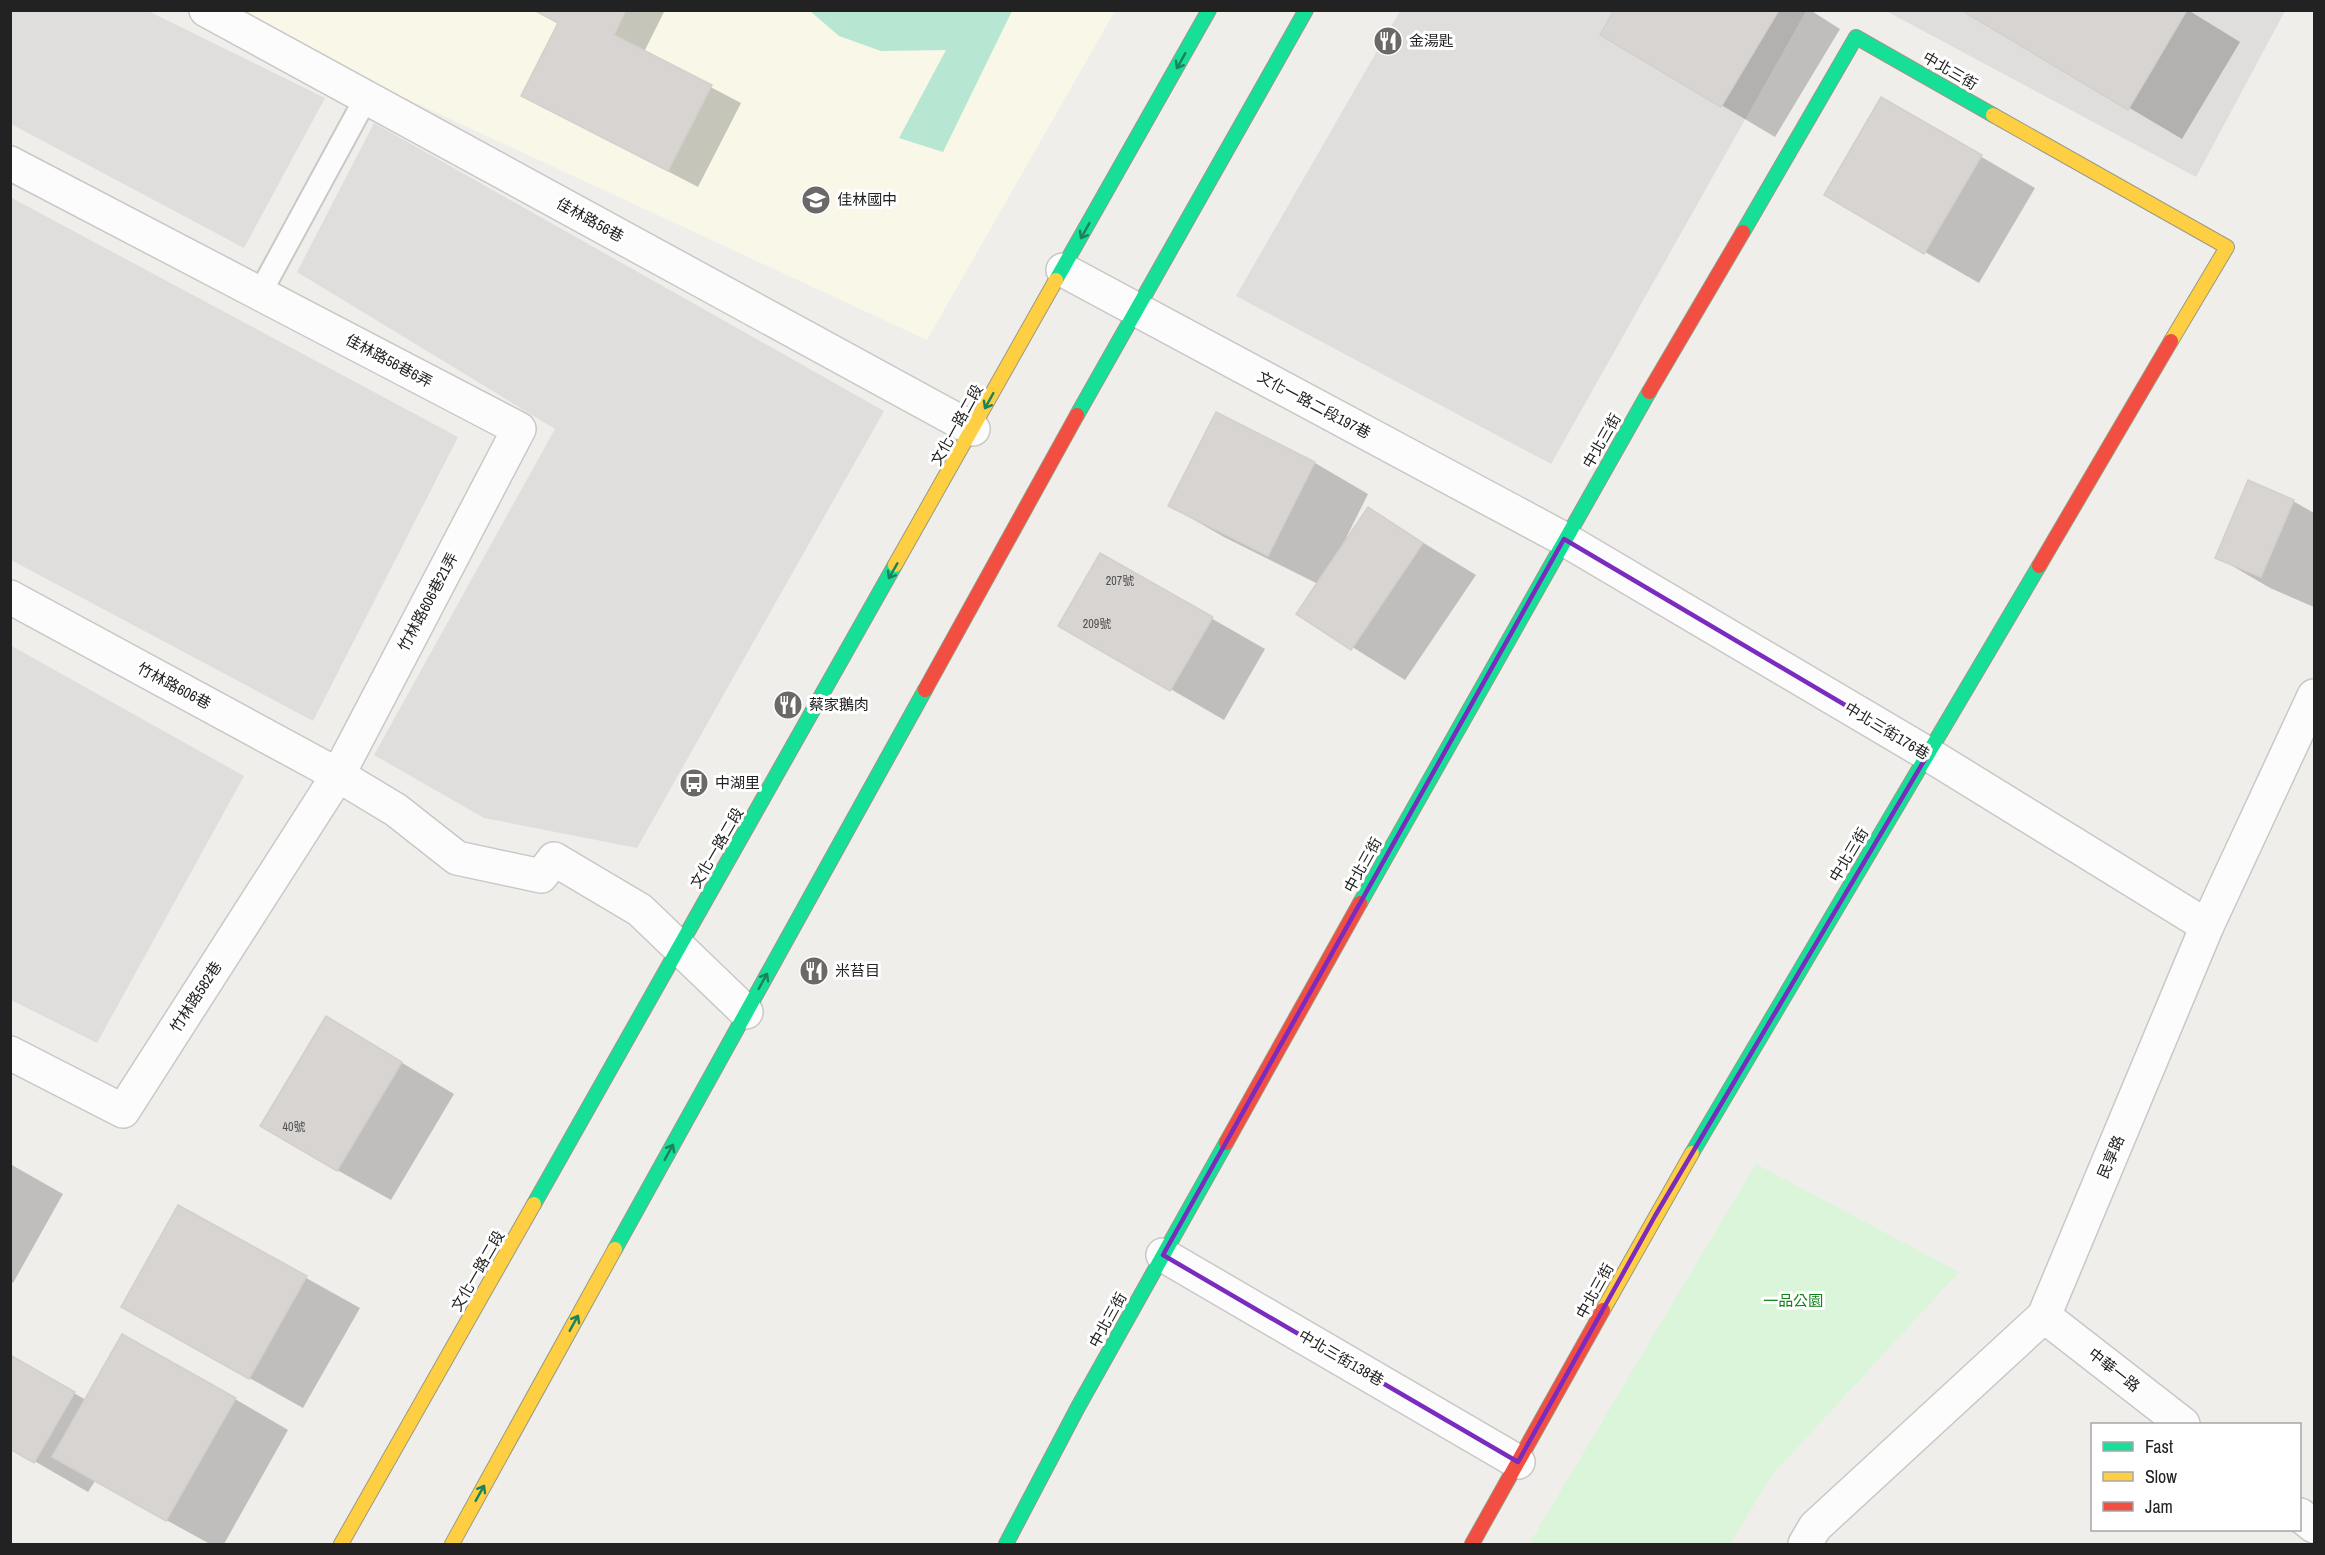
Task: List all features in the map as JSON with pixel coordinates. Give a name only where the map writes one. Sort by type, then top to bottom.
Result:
[{"type":"street","name":"佳林路56巷","points":[[206,10],[974,429]]},
{"type":"street","name":"文化一路二段","points":[[342,1545],[1209,10]]},
{"type":"street","points":[[452,1545],[1136,309],[1306,10]]},
{"type":"street","name":"中北三街","points":[[1006,1545],[1078,1407],[1564,539],[1856,37],[2228,248],[1655,1216],[1472,1545]]},
{"type":"street","name":"佳林路56巷6弄","points":[[10,163],[519,429]]},
{"type":"street","name":"文化一路二段197巷","points":[[1063,270],[1564,539]]},
{"type":"street","name":"竹林路606巷21弄","points":[[338,775],[519,429]]},
{"type":"street","name":"中北三街176巷","points":[[1564,539],[1928,754],[2207,926]]},
{"type":"street","name":"竹林路606巷","points":[[10,597],[338,775],[396,810],[457,858],[541,876],[554,859],[640,910],[680,946]]},
{"type":"street","name":"民享路","points":[[1805,1545],[1815,1527],[2044,1316],[2207,926],[2314,696]]},
{"type":"street","name":"竹林路582巷","points":[[10,1053],[123,1111],[338,775]]},
{"type":"street","points":[[680,946],[746,1012]]},
{"type":"street","name":"中北三街138巷","points":[[1163,1254],[1518,1462]]},
{"type":"street","name":"中華一路","points":[[2044,1316],[2181,1423]]},
{"type":"street","points":[[2301,1516],[2314,1526]]},
{"type":"lane","points":[[260,293],[366,98]]},
{"type":"highlighted area","points":[[1564,539],[1928,754],[1655,1216],[1518,1462],[1163,1255]]},
{"type":"shaded area","points":[[10,11],[148,11],[325,98],[244,248],[11,124]]},
{"type":"shaded area","name":"佳林國中","points":[[223,11],[1115,11],[927,340],[321,59]]},
{"type":"shaded area","points":[[1400,11],[1806,11],[1551,464],[1236,296]]},
{"type":"shaded area","points":[[1886,11],[2285,11],[2196,177]]},
{"type":"shaded area","points":[[374,123],[884,411],[637,848],[484,818],[374,755],[555,429],[297,272]]},
{"type":"shaded area","points":[[10,197],[458,437],[313,721],[11,560]]},
{"type":"shaded area","points":[[10,645],[244,776],[97,1043],[11,1000]]},
{"type":"green space","points":[[810,11],[1012,11],[943,152],[899,138],[946,50],[881,51],[839,36]]},
{"type":"green space","name":"一品公園","points":[[1756,1164],[1959,1272],[1772,1475],[1730,1544],[1529,1544]]},
{"type":"building","points":[[534,10],[626,10],[614,35],[712,85],[668,171],[521,96],[558,23]]},
{"type":"building","points":[[1614,10],[1779,10],[1721,107],[1600,35]]},
{"type":"building","points":[[1961,10],[2187,10],[2128,110]]},
{"type":"building","points":[[1881,97],[1982,155],[1924,254],[1824,195]]},
{"type":"building","points":[[1216,412],[1315,462],[1268,556],[1168,506]]},
{"type":"building","points":[[2248,480],[2294,500],[2261,577],[2215,558]]},
{"type":"building","points":[[1368,507],[1423,543],[1351,650],[1296,614]]},
{"type":"building","points":[[1100,553],[1213,617],[1170,691],[1058,626]]},
{"type":"building","points":[[326,1016],[402,1062],[337,1171],[260,1126]]},
{"type":"building","points":[[178,1205],[307,1276],[249,1379],[121,1307]]},
{"type":"building","points":[[122,1334],[236,1398],[166,1521],[52,1457]]},
{"type":"building","points":[[10,1355],[75,1392],[34,1463],[10,1449]]},
{"type":"traffic: fast","points":[[1056,280],[1209,10]]},
{"type":"traffic: fast","points":[[1077,415],[1306,10]]},
{"type":"traffic: fast","points":[[1743,232],[1856,37],[1993,115]]},
{"type":"traffic: fast","points":[[1360,903],[1649,392]]},
{"type":"traffic: fast","points":[[534,1204],[895,565]]},
{"type":"traffic: fast","points":[[1692,1153],[2039,566]]},
{"type":"traffic: fast","points":[[615,1249],[925,690]]},
{"type":"traffic: fast","points":[[1006,1544],[1078,1407],[1226,1143]]},
{"type":"traffic: slow","points":[[1993,115],[2227,247],[2171,341]]},
{"type":"traffic: slow","points":[[895,565],[1056,280]]},
{"type":"traffic: slow","points":[[1603,1310],[1692,1153]]},
{"type":"traffic: slow","points":[[341,1544],[534,1204]]},
{"type":"traffic: slow","points":[[452,1544],[615,1249]]},
{"type":"traffic: jam","points":[[1649,392],[1743,232]]},
{"type":"traffic: jam","points":[[2039,566],[2171,341]]},
{"type":"traffic: jam","points":[[925,690],[1077,415]]},
{"type":"traffic: jam","points":[[1226,1143],[1360,903]]},
{"type":"traffic: jam","points":[[1472,1544],[1603,1310]]},
{"type":"place","name":"金湯匙","points":[[1388,41]]},
{"type":"place","name":"佳林國中","points":[[816,200]]},
{"type":"place","name":"蔡家鵝肉","points":[[788,705]]},
{"type":"place","name":"中湖里","points":[[694,783]]},
{"type":"place","name":"米苔目","points":[[814,971]]}]
